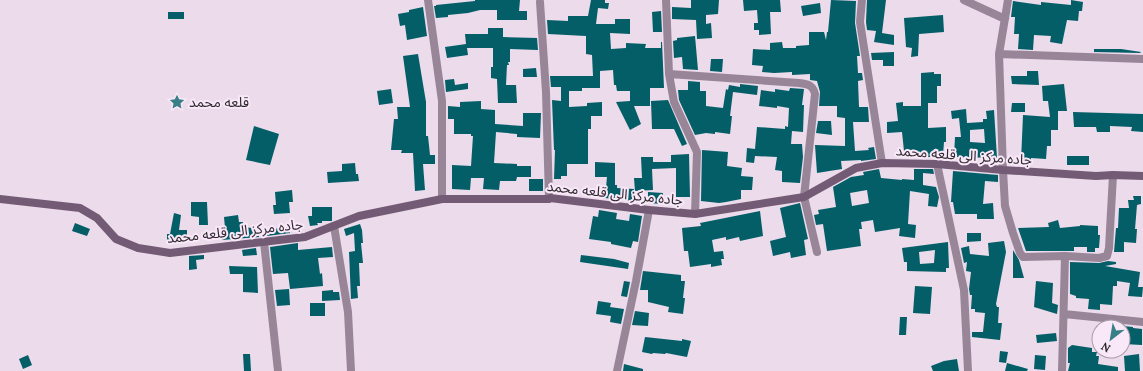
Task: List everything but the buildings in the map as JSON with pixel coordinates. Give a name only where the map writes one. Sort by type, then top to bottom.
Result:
[{"type":"street","points":[[428,0],[442,101],[442,199]]},
{"type":"street","points":[[666,0],[669,74],[674,102],[697,152],[695,214]]},
{"type":"street","points":[[862,0],[860,22],[882,163]]},
{"type":"street","points":[[964,0],[1005,18]]},
{"type":"street","points":[[1008,0],[999,54],[1003,170],[1005,206],[1020,253],[1024,257],[1065,256],[1099,258],[1107,256],[1109,248],[1113,175]]},
{"type":"street","points":[[540,2],[546,92],[549,199]]},
{"type":"street","points":[[999,54],[1143,59]]},
{"type":"street","points":[[669,74],[799,82],[810,85],[814,89],[816,94],[804,196],[817,252]]},
{"type":"street","name":"جاده مرکز الی قلعه محمد","points":[[0,199],[80,208],[97,218],[116,239],[138,248],[170,253],[305,237],[359,216],[442,199],[550,198],[695,214],[804,196],[856,168],[882,163],[937,164],[1096,176],[1143,176]]},
{"type":"street","points":[[937,164],[964,290],[968,371]]},
{"type":"street","points":[[618,371],[649,210]]},
{"type":"street","points":[[334,226],[348,312],[351,371]]},
{"type":"street","points":[[264,242],[278,371]]},
{"type":"street","points":[[1062,371],[1065,256]]},
{"type":"street","points":[[1064,314],[1143,322]]},
{"type":"place","name":"قلعه محمد","points":[[177,102]]}]
